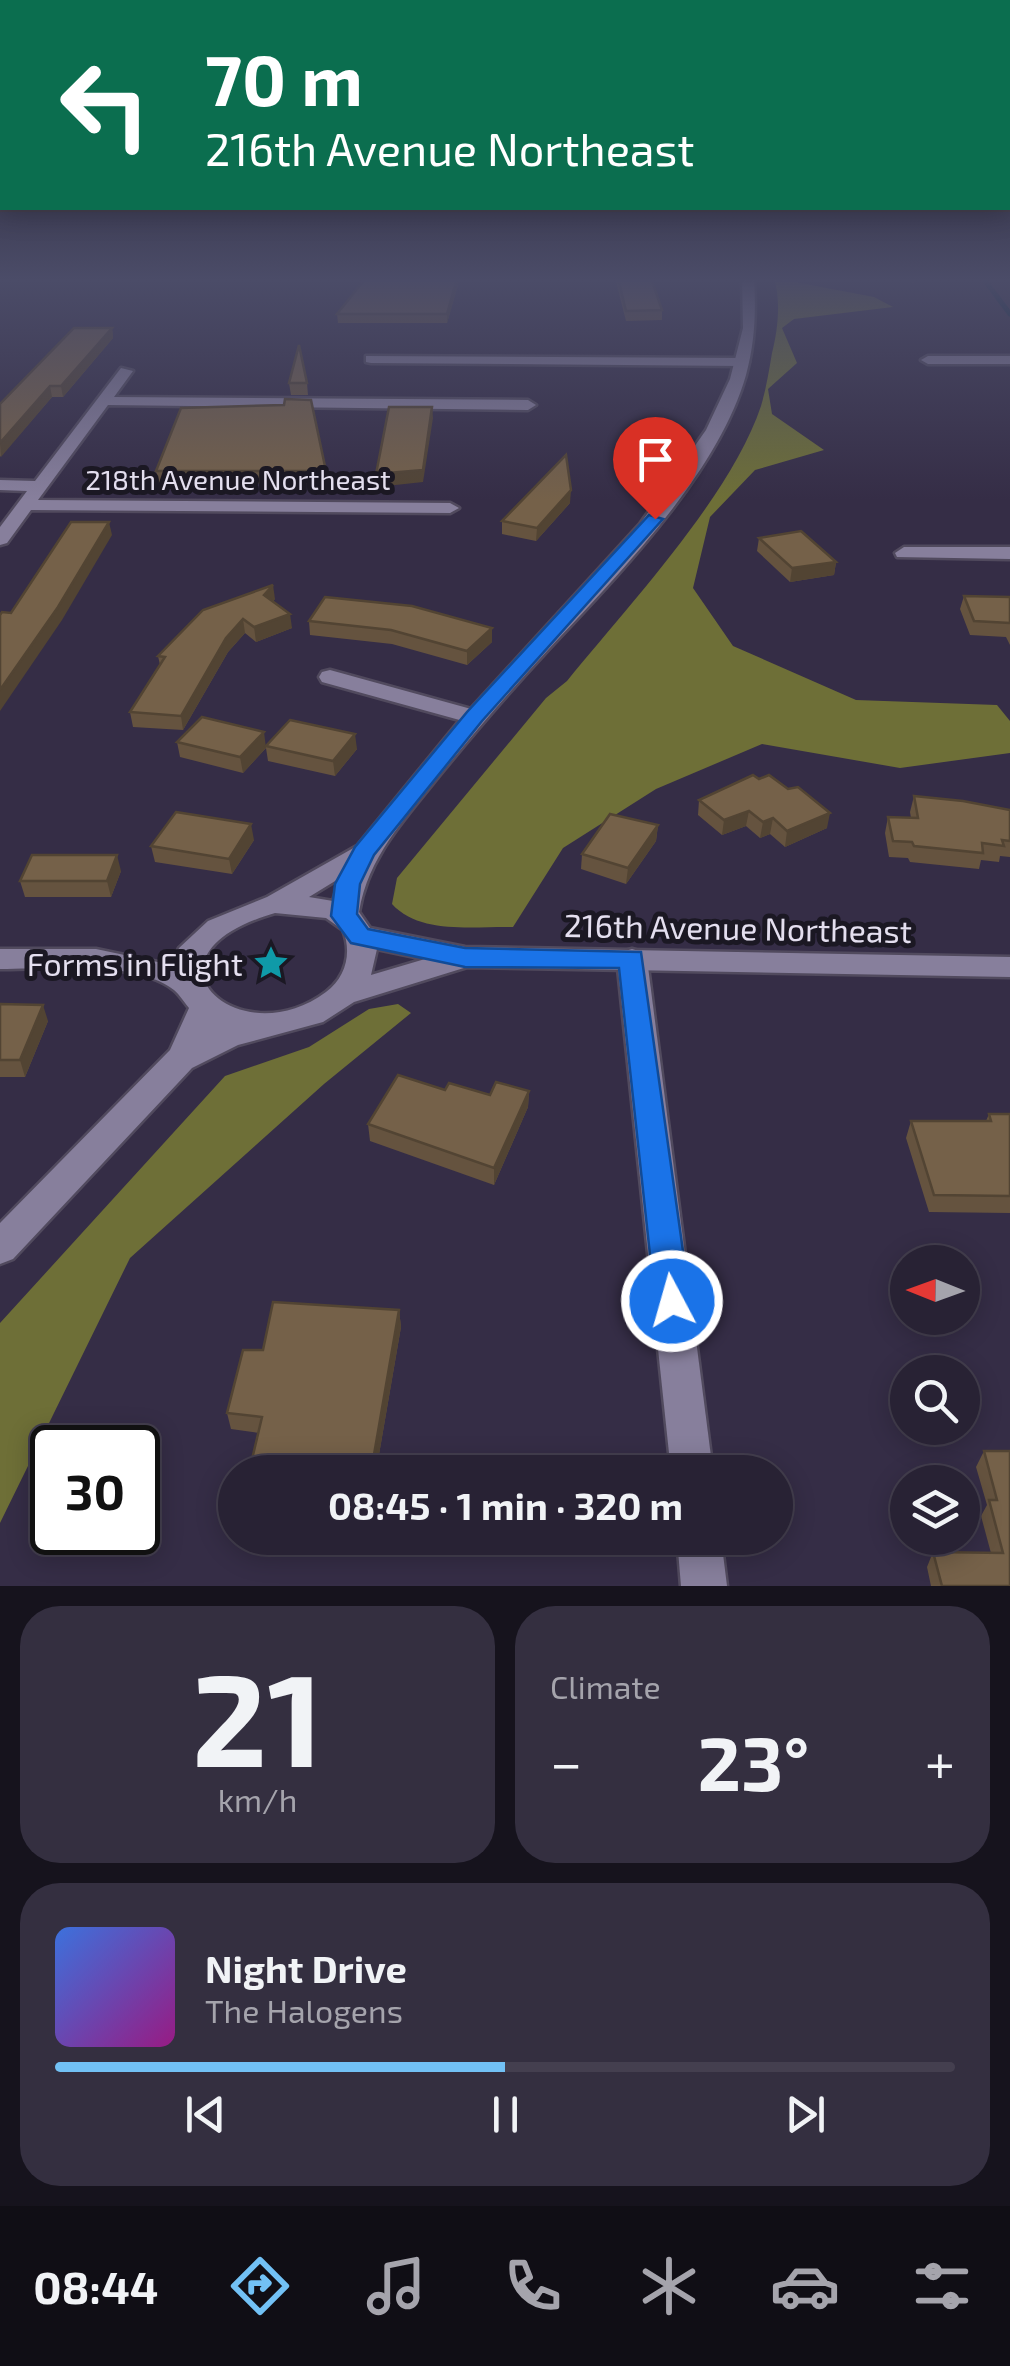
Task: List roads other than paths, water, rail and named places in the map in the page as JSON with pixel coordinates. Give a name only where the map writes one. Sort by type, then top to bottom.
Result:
[{"type":"street","points":[[181,1060],[230,1035],[302,1020],[345,994],[363,963],[352,926],[348,884],[364,853],[474,717],[674,496],[724,407],[744,352]]},
{"type":"street","points":[[371,358],[742,362]]},
{"type":"street","points":[[928,360],[1010,360]]},
{"type":"street","points":[[0,539],[126,371]]},
{"type":"street","points":[[104,401],[528,404]]},
{"type":"street","name":"218th Avenue Northeast","points":[[0,485],[39,486]]},
{"type":"street","name":"218th Avenue Northeast","points":[[26,505],[450,508]]},
{"type":"street","points":[[904,553],[1010,553]]},
{"type":"street","points":[[330,677],[474,717]]},
{"type":"street","points":[[276,904],[364,853]]},
{"type":"street","points":[[128,961],[204,936],[249,910],[276,904],[312,907],[352,926]]},
{"type":"street","name":"216th Avenue Northeast","points":[[352,926],[465,957],[1010,967]]},
{"type":"street","points":[[0,1248],[181,1060],[202,1020],[187,960],[204,936]]},
{"type":"street","name":"216th Avenue Northeast","points":[[345,994],[465,957]]},
{"type":"street","points":[[0,959],[128,961],[165,970],[226,1019],[276,1024]]},
{"type":"street","points":[[632,959],[690,1455]]},
{"type":"street","points":[[701,1555],[704,1586]]},
{"type":"place","name":"Forms in Flight","points":[[271,963]]}]
